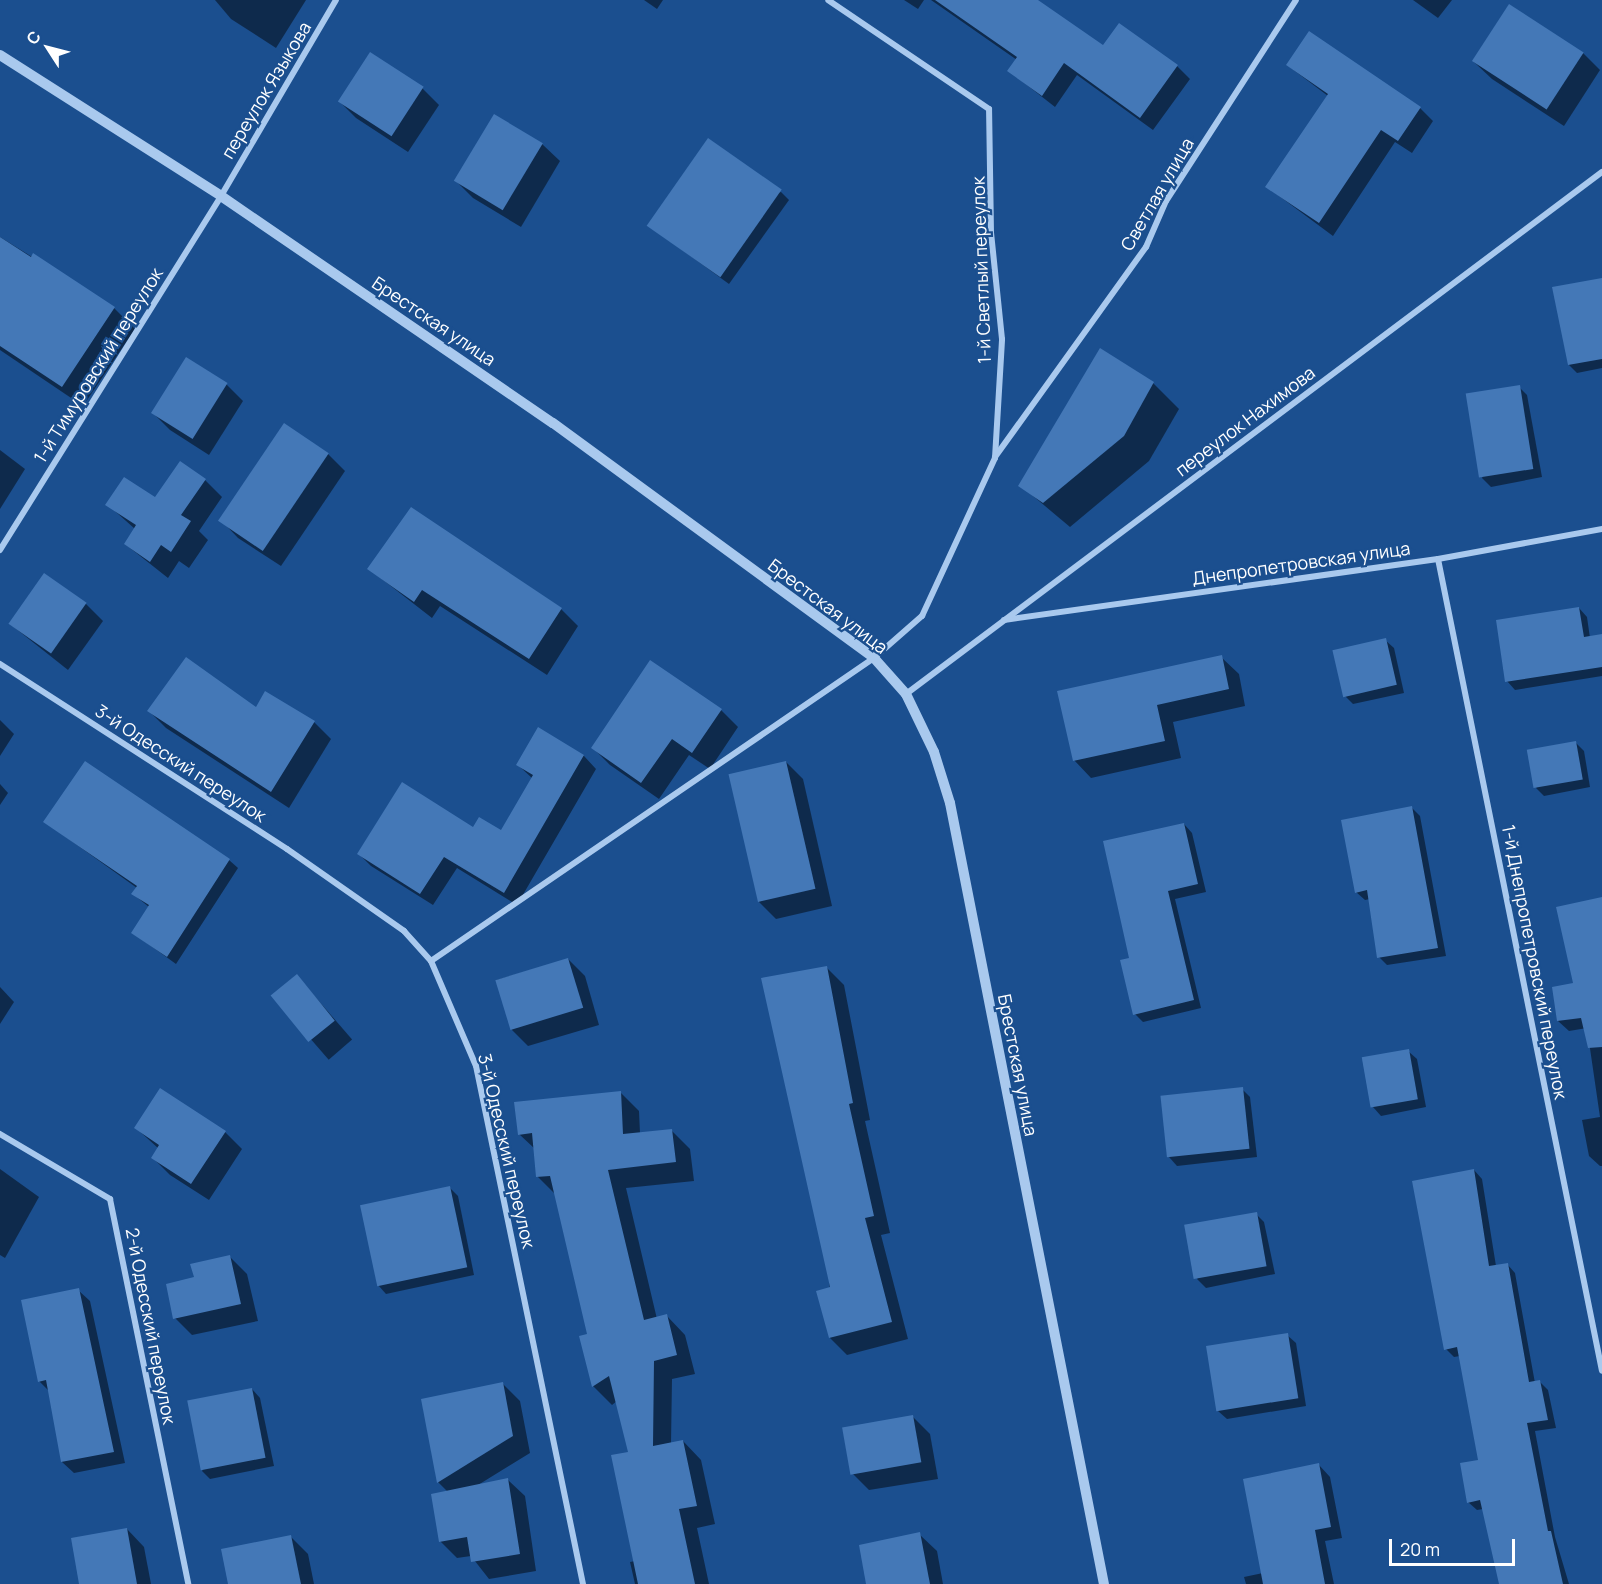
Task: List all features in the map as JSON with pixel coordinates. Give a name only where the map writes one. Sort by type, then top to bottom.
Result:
[{"type":"street","name":"переулок Языкова","points":[[221,196],[336,0]]},
{"type":"street","name":"1-й Светлый переулок","points":[[431,961],[874,658],[922,616],[995,458],[1002,339],[992,233],[989,109],[828,0]]},
{"type":"street","name":"Светлая улица","points":[[995,458],[1146,247],[1166,201],[1296,0]]},
{"type":"street","name":"Брестская улица","points":[[0,56],[221,196],[553,423],[874,658],[906,694],[934,752],[950,802],[1104,1584]]},
{"type":"street","name":"переулок Нахимова","points":[[906,694],[1602,172]]},
{"type":"street","name":"1-й Тимуровский переулок","points":[[0,550],[221,196]]},
{"type":"street","name":"Днепропетровская улица","points":[[1003,620],[1438,559],[1602,529]]},
{"type":"street","name":"1-й Днепропетровский переулок","points":[[1438,559],[1602,1371]]},
{"type":"street","name":"3-й Одесский переулок","points":[[0,664],[287,849],[404,932],[431,961],[476,1066],[583,1584]]},
{"type":"street","name":"2-й Одесский переулок","points":[[0,1134],[110,1199],[188,1584]]},
{"type":"building","points":[[935,0],[1038,0],[1103,45],[1119,23],[1178,65],[1140,118],[1064,63],[1042,96],[1007,71],[1017,57]]},
{"type":"building","points":[[1509,4],[1584,52],[1547,110],[1472,61]]},
{"type":"building","points":[[1309,31],[1421,107],[1398,141],[1381,130],[1319,223],[1265,187],[1328,94],[1286,65]]},
{"type":"building","points":[[370,52],[424,87],[392,136],[338,101]]},
{"type":"building","points":[[494,114],[543,143],[503,210],[454,181]]},
{"type":"building","points":[[708,138],[782,190],[720,277],[647,226]]},
{"type":"building","points":[[0,237],[31,257],[33,253],[115,307],[62,387],[0,346]]},
{"type":"building","points":[[1602,278],[1602,359],[1568,365],[1552,287]]},
{"type":"building","points":[[1100,348],[1154,382],[1124,436],[1043,503],[1018,486]]},
{"type":"building","points":[[186,357],[228,383],[193,439],[151,413]]},
{"type":"building","points":[[1520,385],[1533,469],[1479,478],[1466,394]]},
{"type":"building","points":[[284,423],[329,453],[263,551],[218,521]]},
{"type":"building","points":[[180,461],[206,479],[181,515],[191,521],[171,552],[161,545],[150,562],[124,544],[136,525],[105,505],[124,477],[155,497]]},
{"type":"building","points":[[411,507],[562,608],[529,659],[422,590],[414,602],[367,569]]},
{"type":"building","points":[[44,573],[87,603],[51,654],[8,624]]},
{"type":"building","points":[[1579,607],[1584,637],[1602,634],[1602,667],[1505,682],[1496,620]]},
{"type":"building","points":[[1386,638],[1397,685],[1343,697],[1332,650]]},
{"type":"building","points":[[1222,655],[1229,689],[1157,705],[1165,741],[1073,761],[1057,691]]},
{"type":"building","points":[[186,657],[256,707],[265,691],[315,721],[271,792],[147,711]]},
{"type":"building","points":[[650,660],[722,709],[692,753],[672,739],[641,783],[591,748]]},
{"type":"building","points":[[538,727],[584,755],[504,893],[444,857],[420,894],[357,854],[402,782],[473,827],[479,817],[501,830],[533,775],[516,765]]},
{"type":"building","points":[[1576,741],[1583,779],[1534,788],[1527,750]]},
{"type":"building","points":[[85,761],[230,859],[167,957],[131,933],[149,905],[131,894],[137,886],[43,822]]},
{"type":"building","points":[[786,761],[815,889],[758,902],[729,774]]},
{"type":"building","points":[[1412,806],[1438,948],[1377,958],[1367,890],[1355,893],[1341,820]]},
{"type":"building","points":[[1184,823],[1198,884],[1168,891],[1194,1000],[1133,1015],[1120,960],[1129,958],[1103,841]]},
{"type":"building","points":[[1602,897],[1602,1047],[1588,1048],[1581,1018],[1557,1021],[1552,987],[1573,983],[1556,907]]},
{"type":"building","points":[[568,958],[583,1008],[511,1030],[495,980]]},
{"type":"building","points":[[827,966],[853,1103],[849,1104],[874,1216],[865,1218],[892,1322],[829,1338],[816,1291],[830,1287],[761,978]]},
{"type":"building","points":[[297,974],[335,1021],[308,1042],[271,995]]},
{"type":"building","points":[[1409,1049],[1418,1099],[1371,1108],[1362,1057]]},
{"type":"building","points":[[1243,1087],[1249,1149],[1167,1157],[1160,1096]]},
{"type":"building","points":[[160,1088],[226,1131],[191,1184],[151,1158],[159,1145],[134,1128]]},
{"type":"building","points":[[621,1091],[623,1134],[672,1129],[676,1162],[608,1170],[644,1320],[667,1314],[677,1355],[654,1361],[653,1446],[683,1440],[697,1506],[679,1509],[695,1584],[638,1584],[611,1455],[628,1452],[609,1376],[592,1387],[579,1336],[587,1334],[550,1176],[536,1177],[532,1133],[518,1135],[514,1102]]},
{"type":"building","points":[[1474,1169],[1489,1266],[1508,1263],[1529,1382],[1540,1380],[1548,1420],[1527,1423],[1548,1531],[1551,1531],[1563,1584],[1499,1584],[1480,1500],[1467,1503],[1460,1463],[1478,1460],[1457,1347],[1444,1350],[1412,1181]]},
{"type":"building","points":[[450,1186],[467,1267],[377,1286],[360,1205]]},
{"type":"building","points":[[1257,1212],[1267,1266],[1194,1279],[1184,1225]]},
{"type":"building","points":[[230,1255],[241,1304],[173,1319],[166,1284],[194,1277],[190,1264]]},
{"type":"building","points":[[79,1288],[114,1452],[61,1462],[46,1380],[38,1382],[21,1300]]},
{"type":"building","points":[[1288,1333],[1298,1398],[1216,1411],[1206,1346]]},
{"type":"building","points":[[503,1382],[513,1436],[437,1483],[421,1399]]},
{"type":"building","points":[[252,1388],[266,1458],[201,1470],[187,1401]]},
{"type":"building","points":[[913,1415],[921,1462],[850,1475],[842,1428]]},
{"type":"building","points":[[1319,1463],[1331,1527],[1315,1530],[1325,1584],[1263,1584],[1243,1479]]},
{"type":"building","points":[[508,1478],[520,1554],[471,1562],[467,1537],[439,1542],[431,1494]]},
{"type":"building","points":[[127,1528],[137,1584],[79,1584],[71,1538]]},
{"type":"building","points":[[920,1532],[930,1584],[866,1584],[859,1545]]},
{"type":"building","points":[[291,1535],[301,1584],[228,1584],[221,1549]]}]
